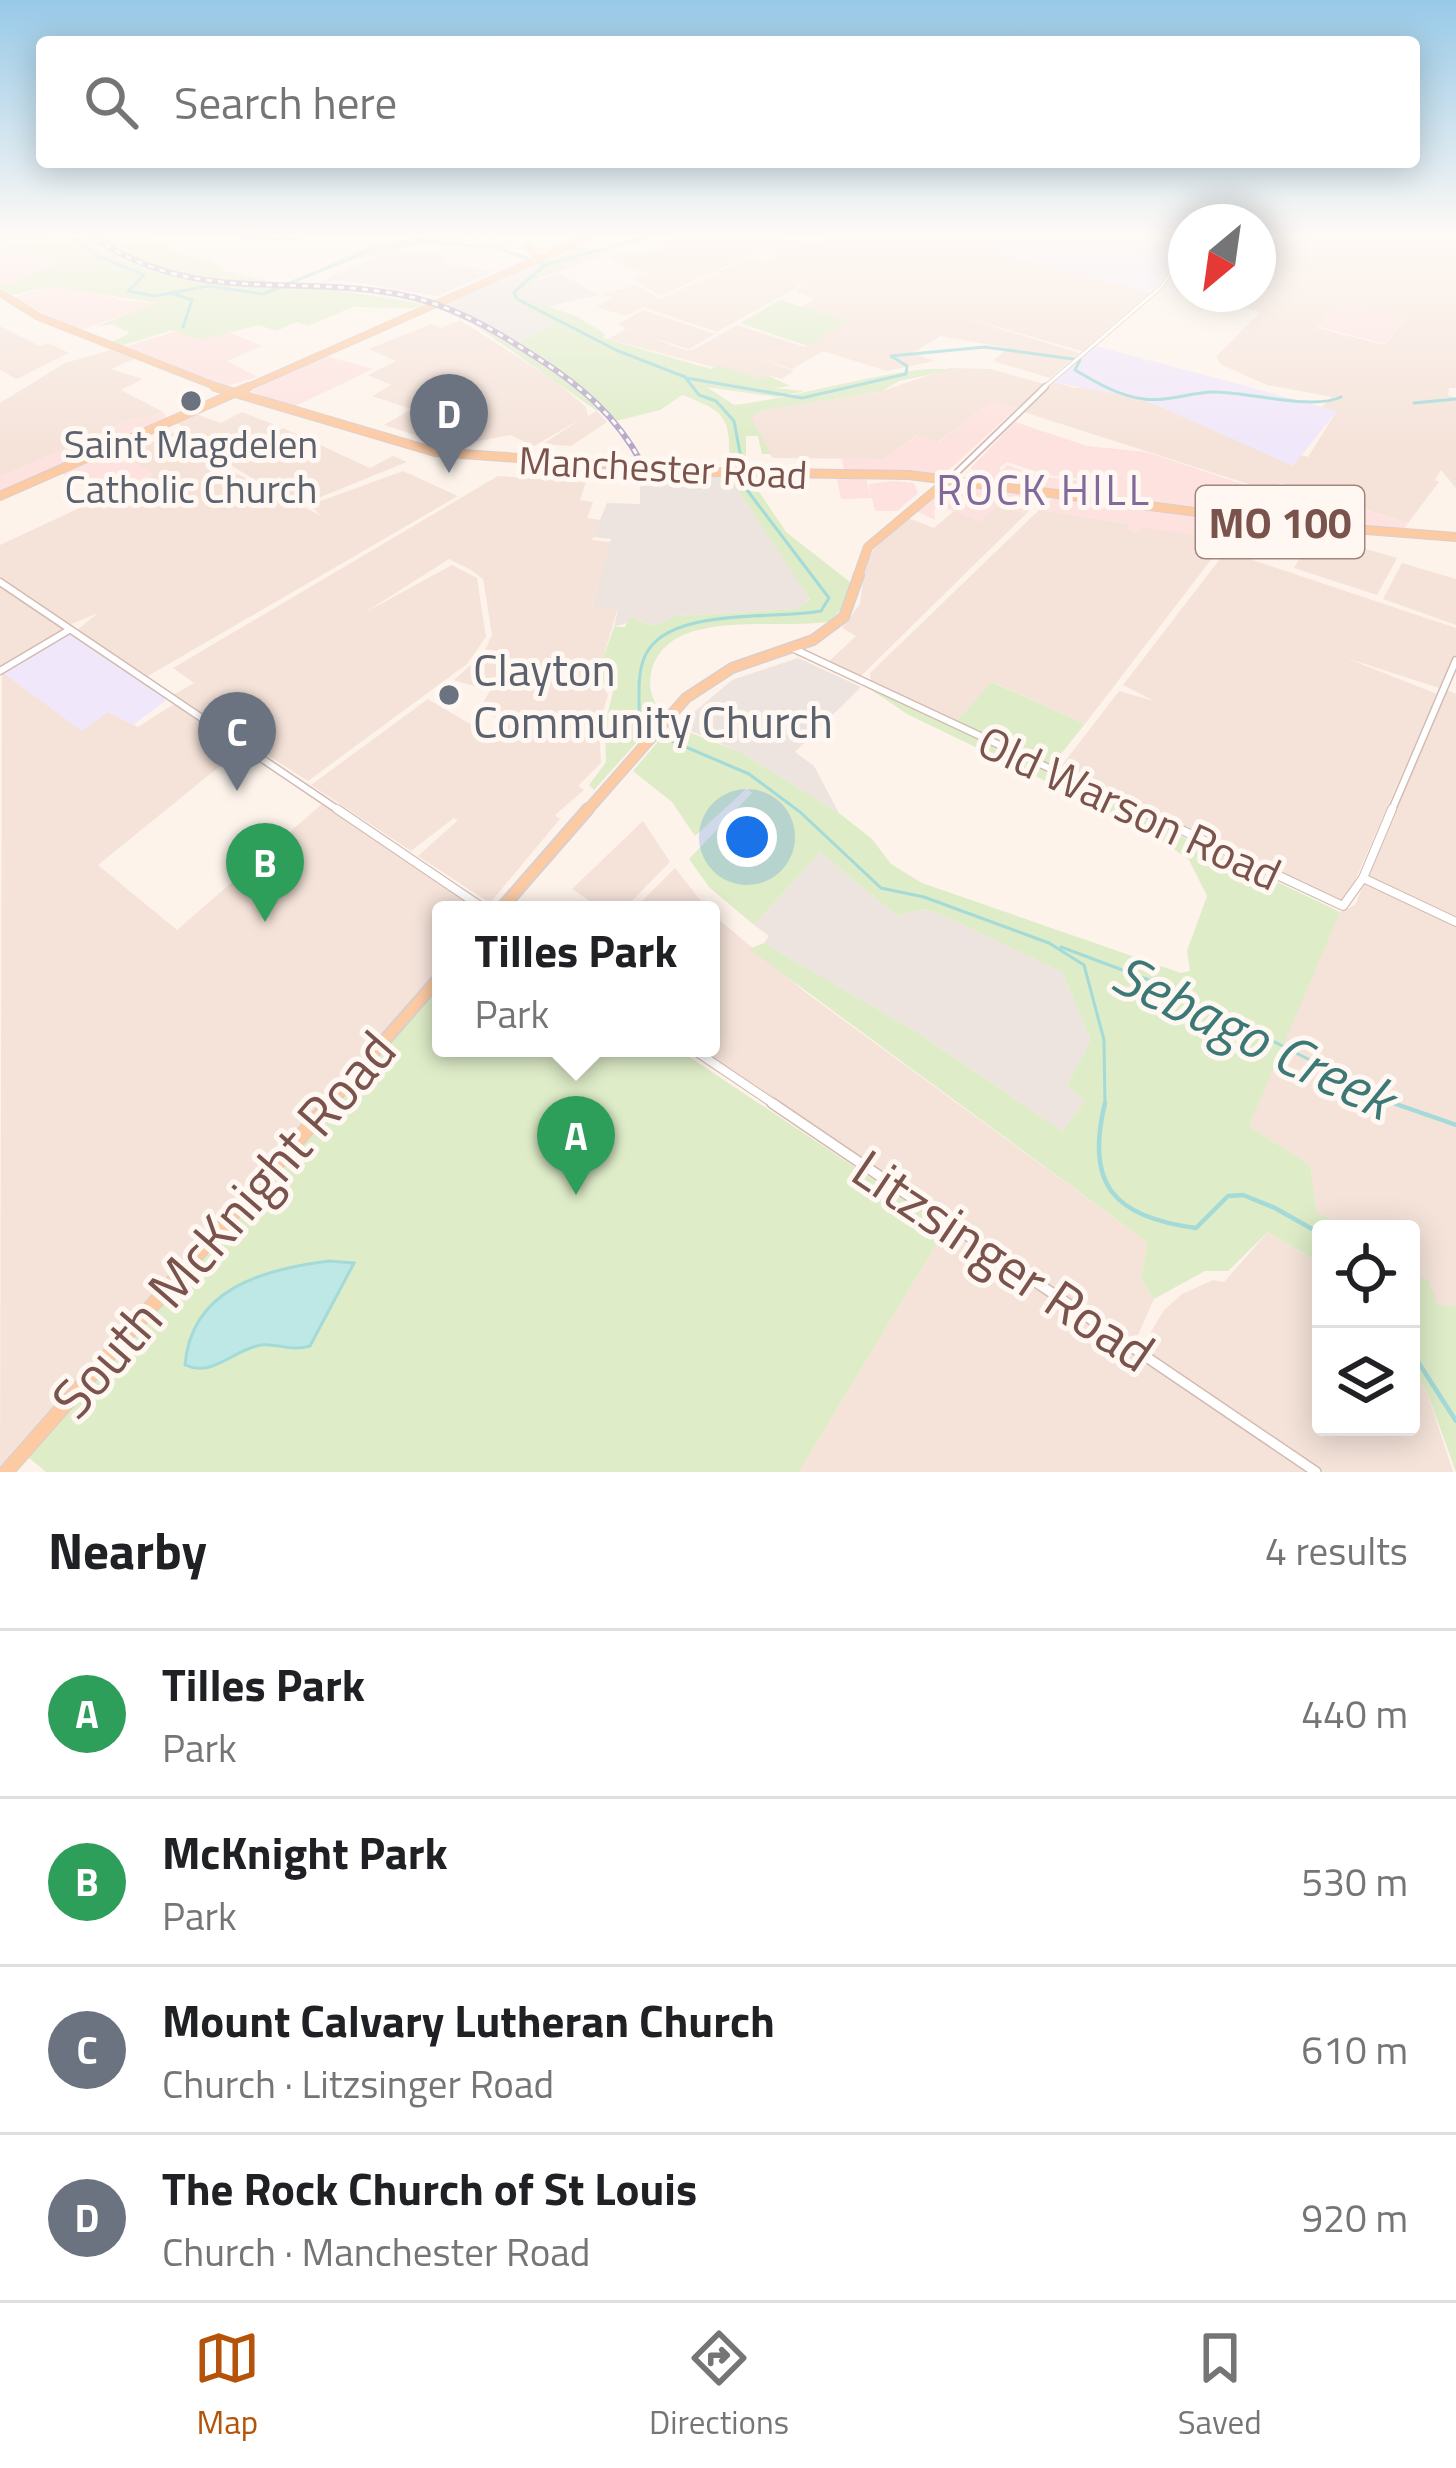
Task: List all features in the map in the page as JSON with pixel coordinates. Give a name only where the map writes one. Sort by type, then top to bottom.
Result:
[{"type":"main road","name":"Manchester Road","points":[[22,307],[183,375],[442,453],[725,473],[897,476],[1290,524],[1456,537]]},
{"type":"main road","points":[[0,496],[425,307]]},
{"type":"main road","points":[[212,401],[242,392],[274,374]]},
{"type":"main road","points":[[958,470],[967,482]]},
{"type":"main road","name":"Manchester Road","points":[[897,476],[1019,490]]},
{"type":"main road","points":[[508,901],[646,743],[708,681],[792,649],[844,617],[856,593],[860,558],[938,482]]},
{"type":"main road","name":"South McKnight Road","points":[[6,1472],[432,986]]},
{"type":"street","points":[[938,482],[958,470],[1138,307]]},
{"type":"street","points":[[0,582],[473,901]]},
{"type":"street","points":[[0,671],[70,629]]},
{"type":"street","name":"Old Warson Road","points":[[792,649],[1331,904],[1349,904],[1363,878]]},
{"type":"street","points":[[1456,661],[1363,878],[1456,922]]},
{"type":"street","name":"Litzsinger Road","points":[[704,1057],[1316,1472]]},
{"type":"shaded area","points":[[30,307],[150,307],[78,331]]},
{"type":"shaded area","points":[[448,307],[526,307],[557,323],[517,343]]},
{"type":"shaded area","points":[[596,307],[762,307],[717,332],[643,307],[627,316]]},
{"type":"shaded area","points":[[802,307],[1134,307],[1082,351],[956,315],[1079,353],[1050,378],[993,361],[1008,348],[940,336],[913,353],[934,361],[887,371],[823,351],[792,369],[756,357],[794,371],[782,379],[767,375],[759,379],[608,339],[626,329],[618,324],[643,310],[715,334],[689,349],[650,337],[684,350],[693,350],[737,325],[805,347],[846,321]]},
{"type":"shaded area","points":[[1276,307],[1334,307],[1317,328],[1385,345],[1405,318],[1360,307],[1456,307],[1456,388],[1449,388],[1448,395],[1456,398],[1456,488],[1441,470],[1435,480],[1439,482],[1408,523],[1280,483],[1273,492],[1021,411],[1054,382],[1075,388],[1091,386],[1145,400],[1293,465],[1301,455],[1308,457],[1336,412],[1322,407],[1332,397],[1267,385],[1222,365],[1216,357],[1260,312],[1276,312]]},
{"type":"shaded area","points":[[1333,307],[1362,307],[1405,317],[1385,344],[1317,326]]},
{"type":"shaded area","points":[[460,320],[555,381],[586,407],[588,416],[597,411],[607,422],[571,446],[543,444],[581,419],[534,446],[510,435],[478,441],[431,440],[384,425],[412,409],[372,396],[391,385],[368,375],[396,361],[369,349],[431,324],[441,328]]},
{"type":"shaded area","points":[[0,326],[39,346],[48,343],[69,353],[17,379],[0,370]]},
{"type":"shaded area","points":[[180,330],[200,340],[224,330],[262,346],[227,361],[258,377],[227,386],[121,348]]},
{"type":"shaded area","points":[[1096,346],[1337,411],[1293,466],[1143,399],[1054,382]]},
{"type":"shaded area","points":[[111,350],[134,359],[111,369],[143,379],[121,390],[163,412],[144,420],[137,417],[0,477],[0,403],[65,363]]},
{"type":"shaded area","points":[[322,355],[373,369],[293,407],[251,391]]},
{"type":"shaded area","points":[[950,368],[991,369],[1044,384],[1017,408],[991,401],[938,442],[917,435],[884,459],[772,458],[750,417],[760,411],[882,391]]},
{"type":"shaded area","points":[[991,400],[1017,408],[941,477],[844,472],[842,458],[884,459],[918,435],[939,442]]},
{"type":"shaded area","points":[[163,412],[167,418],[0,493],[0,477],[137,417],[144,420]]},
{"type":"shaded area","points":[[242,412],[280,427],[220,465],[288,500],[227,463],[283,428],[370,468],[393,456],[407,462],[301,505],[321,516],[310,505],[403,471],[458,496],[148,676],[77,630],[98,613],[69,625],[0,579],[0,545],[103,497],[109,500],[152,474],[122,455],[185,428],[174,421],[196,414],[221,423]]},
{"type":"shaded area","points":[[1015,422],[1087,446],[1146,452],[1279,496],[1281,504],[1297,489],[1408,523],[1403,531],[1109,496],[1108,482],[1047,475],[1007,462],[1001,471],[1007,465],[1038,476],[1097,483],[1097,496],[982,481],[971,468]]},
{"type":"shaded area","points":[[111,450],[153,473],[105,498],[61,473]]},
{"type":"shaded area","points":[[640,470],[729,476],[810,598],[798,609],[675,616],[655,626],[637,620],[614,627],[618,609],[592,606],[611,539],[593,537],[607,503],[640,504]]},
{"type":"shaded area","points":[[498,476],[586,482],[580,500],[593,502],[587,518],[600,520],[592,540],[611,542],[592,605],[618,608],[597,678],[608,695],[599,725],[601,763],[578,786],[584,790],[555,815],[560,819],[492,901],[418,856],[458,820],[454,818],[411,851],[311,785],[428,699],[492,737],[509,724],[479,709],[490,691],[454,680],[483,654],[492,635],[483,579],[471,570],[449,559],[364,613],[452,565],[477,578],[486,637],[467,664],[308,781],[173,695],[194,683],[173,668]]},
{"type":"shaded area","points":[[837,479],[866,479],[871,495],[869,484],[893,481],[914,483],[918,493],[897,511],[875,511],[872,498],[841,499]]},
{"type":"shaded area","points":[[949,486],[1042,496],[1026,514],[999,504],[980,522],[943,507],[934,510],[935,520],[916,511]]},
{"type":"shaded area","points":[[1055,497],[1241,522],[1227,539],[1143,528],[1138,534],[1127,530],[1130,524],[1039,510]]},
{"type":"shaded area","points":[[999,504],[1026,514],[861,676],[827,663],[856,636],[842,628],[860,604],[866,560],[875,548],[908,518],[934,528],[954,511],[980,521]]},
{"type":"shaded area","points":[[1039,510],[1227,539],[1085,724],[993,682],[955,723],[871,683],[870,673]]},
{"type":"shaded area","points":[[1314,534],[1397,558],[1377,595],[1294,568]]},
{"type":"shaded area","points":[[1226,551],[1456,628],[1456,654],[1439,688],[1346,658],[1437,694],[1347,899],[1340,902],[1059,769],[1119,691],[1154,701],[1123,685]]},
{"type":"shaded area","points":[[1402,563],[1456,579],[1456,625],[1383,599]]},
{"type":"shaded area","points":[[0,587],[63,629],[0,669]]},
{"type":"shaded area","points":[[70,633],[165,701],[133,725],[108,712],[82,731],[2,672]]},
{"type":"shaded area","points":[[798,658],[861,687],[795,752],[814,766],[839,813],[740,752],[684,728],[685,720],[732,680]]},
{"type":"shaded area","points":[[2,672],[81,730],[108,712],[138,727],[174,704],[241,749],[98,865],[177,930],[322,804],[464,901],[432,901],[432,980],[0,1470]]},
{"type":"shaded area","points":[[1447,690],[1456,694],[1456,1407],[1420,1319],[1420,1220],[1333,1220],[1317,1213],[1310,1165],[1249,1126],[1316,962],[1340,912],[1355,905]]},
{"type":"shaded area","points":[[643,821],[670,862],[632,901],[590,901],[572,889]]},
{"type":"shaded area","points":[[820,852],[897,916],[921,909],[938,913],[1062,972],[1091,1040],[1067,1085],[1086,1100],[1062,1131],[918,1033],[764,943],[769,936],[754,925]]},
{"type":"shaded area","points":[[675,868],[701,901],[642,901]]},
{"type":"shaded area","points":[[720,921],[805,992],[1147,1242],[1141,1279],[1154,1299],[1138,1335],[1125,1337],[708,1057],[720,1057]]},
{"type":"shaded area","points":[[946,1228],[1308,1472],[799,1472]]},
{"type":"shaded area","points":[[1268,1232],[1312,1259],[1312,1436],[1420,1436],[1420,1381],[1453,1472],[1324,1472],[1147,1351],[1146,1340],[1164,1310],[1182,1294],[1213,1280],[1224,1282]]},
{"type":"green space","points":[[147,307],[417,307],[352,307],[308,326],[297,322],[276,331],[259,325],[200,340],[172,330],[120,346],[108,344],[130,333],[111,324],[95,327]]},
{"type":"green space","points":[[435,307],[465,315],[516,344],[556,323],[524,307],[548,307],[576,316],[605,334],[603,338],[711,369],[719,365],[759,379],[767,375],[790,386],[774,388],[805,391],[777,397],[707,387],[734,405],[756,402],[909,371],[950,370],[899,381],[882,391],[760,411],[751,418],[771,454],[762,454],[758,436],[746,436],[746,470],[729,469],[727,428],[710,407],[682,395],[660,410],[616,421],[604,408],[597,411],[475,325]]},
{"type":"green space","points":[[768,307],[802,307],[848,321],[808,346],[740,323]]},
{"type":"green space","points":[[729,476],[750,478],[786,532],[850,582],[846,603],[832,621],[709,628],[668,644],[655,661],[650,682],[662,714],[594,790],[589,785],[606,762],[605,724],[613,692],[596,678],[614,627],[625,627],[630,618],[655,626],[675,616],[797,609],[810,599]]},
{"type":"green space","points":[[992,682],[1085,724],[1052,765],[955,723]]},
{"type":"green space","points":[[864,685],[1340,912],[1249,1126],[1310,1165],[1317,1213],[1333,1220],[1312,1220],[1312,1259],[1268,1232],[1228,1271],[1205,1271],[1154,1299],[1141,1279],[1147,1242],[749,949],[764,943],[918,1033],[1062,1131],[1085,1101],[1067,1085],[1091,1040],[1062,972],[938,913],[922,909],[897,916],[820,852],[754,925],[709,887],[689,859],[752,793],[747,788],[695,836],[672,802],[633,771],[679,717],[691,733],[740,752],[839,813],[872,839],[891,864],[922,883],[1181,973],[1190,971],[1187,951],[1207,896],[1189,860],[1149,831],[907,714]]},
{"type":"green space","points":[[432,987],[432,1057],[690,1057],[946,1228],[799,1472],[46,1472],[28,1457]]},
{"type":"green space","points":[[1420,1277],[1428,1280],[1438,1305],[1456,1306],[1456,1472],[1420,1381]]},
{"type":"water","points":[[329,1261],[354,1263],[310,1346],[261,1345],[205,1368],[185,1365],[190,1339],[216,1300],[257,1277]]},
{"type":"waterway","points":[[183,327],[190,307]]},
{"type":"waterway","points":[[532,307],[616,350],[685,377],[699,395],[716,401],[734,421],[747,490],[829,598],[821,611],[698,622],[657,640],[645,656],[639,680],[639,721],[651,735]]},
{"type":"waterway","points":[[686,378],[802,398],[906,374],[907,366],[891,356],[985,347],[1080,360],[1075,370],[1117,392],[1144,399],[1211,392],[1313,402],[1341,397]]},
{"type":"waterway","points":[[1414,403],[1456,399]]},
{"type":"waterway","points":[[660,736],[749,774],[800,812],[881,888],[924,897],[1049,943],[1084,965],[1104,1040],[1105,1103]]},
{"type":"waterway","name":"Sebago Creek","points":[[1061,947],[1165,986],[1397,1104]]},
{"type":"waterway","points":[[1105,1103],[1099,1155],[1103,1175],[1125,1205],[1167,1223],[1196,1228],[1228,1196],[1243,1195],[1312,1229]]},
{"type":"waterway","points":[[1397,1104],[1456,1125]]},
{"type":"waterway","points":[[1420,1365],[1456,1421]]},
{"type":"railway","points":[[441,307],[506,338],[569,380],[609,417],[641,462]]},
{"type":"place","name":"Saint Magdelen Catholic Church","points":[[191,401]]},
{"type":"place","name":"The Rock Church of St Louis","points":[[449,473]]},
{"type":"place","name":"Clayton Community Church","points":[[449,695]]},
{"type":"place","name":"Mount Calvary Lutheran Church","points":[[237,791]]},
{"type":"place","name":"McKnight Park","points":[[265,922]]},
{"type":"place","name":"Tilles Park","points":[[576,1195]]},
{"type":"district","name":"ROCK HILL","points":[[1044,489]]}]
